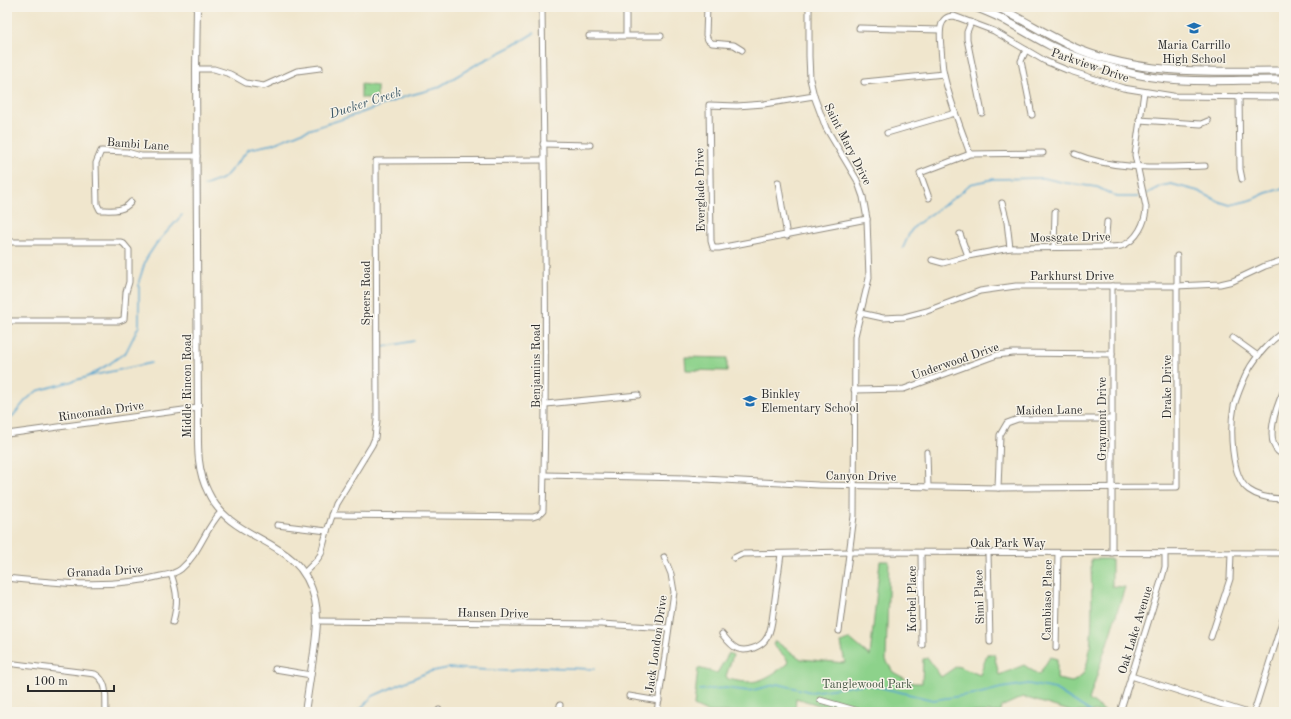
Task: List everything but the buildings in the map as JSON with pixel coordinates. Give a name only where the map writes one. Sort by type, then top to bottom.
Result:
[{"type":"main road","points":[[975,7],[1004,20],[1024,32],[1053,46],[1079,57],[1124,72],[1158,78],[1185,80],[1284,80]]},
{"type":"main road","points":[[997,7],[1081,50],[1128,64],[1160,70],[1284,71]]},
{"type":"street","name":"Middle Rincon Road","points":[[197,7],[198,408],[199,455],[201,472],[208,492],[221,512],[235,525],[284,552],[294,560],[304,573],[312,589],[316,602],[317,621],[306,712]]},
{"type":"street","name":"Benjamins Road","points":[[332,515],[533,517],[539,515],[543,511],[546,404],[542,7]]},
{"type":"street","points":[[626,7],[626,35]]},
{"type":"street","points":[[707,7],[706,35],[708,40],[712,43],[734,44],[742,50]]},
{"type":"street","name":"Saint Mary Drive","points":[[810,7],[810,79],[814,96],[826,128],[857,180],[863,197],[867,219],[869,278],[855,336],[854,516],[839,631]]},
{"type":"street","name":"Parkview Drive","points":[[940,30],[944,19],[954,16],[994,31],[1045,61],[1067,70],[1123,88],[1174,96],[1284,96]]},
{"type":"street","points":[[971,22],[967,32],[967,39],[982,113]]},
{"type":"street","points":[[859,28],[940,30],[944,74],[955,113],[970,154]]},
{"type":"street","points":[[589,36],[661,36]]},
{"type":"street","points":[[1026,50],[1021,61],[1032,115]]},
{"type":"street","points":[[196,69],[214,69],[230,74],[246,84],[264,86],[296,71],[320,68]]},
{"type":"street","points":[[864,82],[944,74]]},
{"type":"street","name":"Mossgate Drive","points":[[932,260],[944,263],[968,256],[1010,248],[1120,246],[1134,237],[1146,215],[1135,155],[1144,92]]},
{"type":"street","name":"Everglade Drive","points":[[814,96],[764,104],[737,106],[709,105],[711,224],[713,248],[787,236],[867,219]]},
{"type":"street","points":[[1239,96],[1240,169],[1242,179]]},
{"type":"street","points":[[887,133],[955,113]]},
{"type":"street","points":[[1139,120],[1201,124],[1208,121]]},
{"type":"street","points":[[543,144],[590,146]]},
{"type":"street","name":"Bambi Lane","points":[[131,202],[127,207],[120,210],[100,210],[98,204],[96,163],[101,151],[127,152],[141,156],[197,156]]},
{"type":"street","points":[[929,198],[920,173],[970,154],[1043,154]]},
{"type":"street","points":[[1075,154],[1090,160],[1136,167],[1205,166]]},
{"type":"street","name":"Speers Road","points":[[304,573],[316,562],[321,554],[336,504],[372,445],[375,435],[377,420],[376,161],[543,160]]},
{"type":"street","points":[[778,182],[787,236]]},
{"type":"street","points":[[1002,203],[1007,222],[1010,248]]},
{"type":"street","points":[[1054,247],[1055,212]]},
{"type":"street","points":[[1105,247],[1107,222]]},
{"type":"street","points":[[960,234],[968,256]]},
{"type":"street","points":[[7,242],[121,242],[129,250],[129,282],[126,292],[124,319],[119,321],[98,322],[7,321]]},
{"type":"street","name":"Drake Drive","points":[[1177,256],[1177,487]]},
{"type":"street","name":"Parkhurst Drive","points":[[860,313],[883,318],[904,316],[927,311],[980,291],[1016,286],[1176,286],[1220,284],[1233,281],[1265,266],[1284,260]]},
{"type":"street","name":"Graymont Drive","points":[[1112,286],[1112,553]]},
{"type":"street","points":[[1284,331],[1272,340],[1258,356],[1245,376],[1234,405],[1232,443],[1238,473],[1248,490],[1263,497],[1284,499]]},
{"type":"street","points":[[1233,338],[1258,356]]},
{"type":"street","name":"Underwood Drive","points":[[854,390],[893,391],[904,389],[997,355],[1013,352],[1112,354]]},
{"type":"street","points":[[1284,390],[1276,409],[1273,426],[1273,443],[1275,449],[1284,455]]},
{"type":"street","points":[[546,404],[638,396]]},
{"type":"street","name":"Rinconada Drive","points":[[7,434],[198,408]]},
{"type":"street","name":"Maiden Lane","points":[[998,488],[1000,434],[1007,423],[1018,419],[1111,419]]},
{"type":"street","points":[[927,452],[928,487]]},
{"type":"street","name":"Canyon Drive","points":[[544,475],[686,478],[805,485],[998,488],[1177,487]]},
{"type":"street","name":"Granada Drive","points":[[7,578],[77,584],[135,582],[170,574],[179,571],[186,564],[194,554],[214,519],[221,512]]},
{"type":"street","points":[[277,525],[327,530]]},
{"type":"street","name":"Oak Park Way","points":[[734,558],[742,554],[849,552],[1284,553]]},
{"type":"street","name":"Simi Place","points":[[988,552],[990,642]]},
{"type":"street","name":"Korbel Place","points":[[922,553],[922,646]]},
{"type":"street","name":"Cambiaso Place","points":[[1056,648],[1058,553]]},
{"type":"street","name":"Oak Lake Avenue","points":[[1120,712],[1162,578],[1165,567],[1165,553]]},
{"type":"street","points":[[722,634],[738,649],[747,650],[758,646],[766,640],[772,621],[781,554]]},
{"type":"street","points":[[1211,637],[1230,579],[1231,554]]},
{"type":"street","name":"Jack London Drive","points":[[657,712],[674,592],[671,574],[664,557]]},
{"type":"street","points":[[170,574],[176,588],[177,606],[173,622]]},
{"type":"street","points":[[1254,712],[1284,616]]},
{"type":"street","name":"Hansen Drive","points":[[317,621],[601,624],[668,628]]},
{"type":"street","points":[[7,663],[95,674],[100,676],[105,686],[106,712]]},
{"type":"street","points":[[275,669],[311,675]]},
{"type":"street","points":[[1132,676],[1245,712]]},
{"type":"street","points":[[629,696],[659,701]]},
{"type":"street","points":[[820,700],[862,712]]},
{"type":"street","points":[[559,712],[560,704]]},
{"type":"green space","points":[[361,84],[377,86],[377,98],[361,98]]},
{"type":"green space","points":[[685,357],[727,358],[727,371],[686,370]]},
{"type":"green space","name":"Tanglewood Park","points":[[1091,559],[1112,559],[1112,586],[1125,587],[1089,700],[1106,712],[1073,712],[1023,697],[1001,707],[1000,712],[841,712],[796,698],[795,712],[707,712],[694,706],[698,668],[717,673],[729,653],[733,655],[726,676],[728,679],[747,682],[754,682],[766,678],[788,664],[787,659],[773,645],[775,641],[801,659],[845,663],[841,643],[850,639],[870,656],[880,561],[889,561],[886,660],[893,672],[913,683],[922,683],[923,659],[928,658],[941,677],[957,666],[980,675],[987,654],[994,654],[999,675],[1024,665],[1039,675],[1050,657],[1057,659],[1057,679],[1072,682],[1082,675],[1089,653],[1092,620]]},
{"type":"waterway","name":"Ducker Creek","points":[[204,186],[224,178],[249,149],[273,144],[302,132],[407,96],[437,88],[534,33]]},
{"type":"waterway","points":[[903,248],[910,232],[916,225],[962,192],[970,184],[979,182],[994,179],[1043,178],[1097,187],[1117,197],[1138,197]]},
{"type":"waterway","points":[[1146,194],[1161,186],[1171,184],[1198,191],[1220,202],[1230,205],[1251,200],[1266,193],[1284,188]]},
{"type":"waterway","name":"Ducker Creek","points":[[7,423],[26,400],[37,391],[87,377],[126,352],[139,326],[139,281],[146,259],[156,244],[182,215]]},
{"type":"waterway","points":[[383,347],[414,341]]},
{"type":"waterway","points":[[90,376],[151,363]]},
{"type":"waterway","points":[[357,712],[373,696],[428,672],[448,668],[509,671],[539,667],[594,669]]},
{"type":"waterway","points":[[699,690],[725,688],[749,691],[778,684],[811,692],[866,684],[933,700],[1028,684],[1055,689],[1091,712]]},
{"type":"place","name":"Maria Carrillo High School","points":[[1194,28]]},
{"type":"place","name":"Binkley Elementary School","points":[[750,401]]}]
